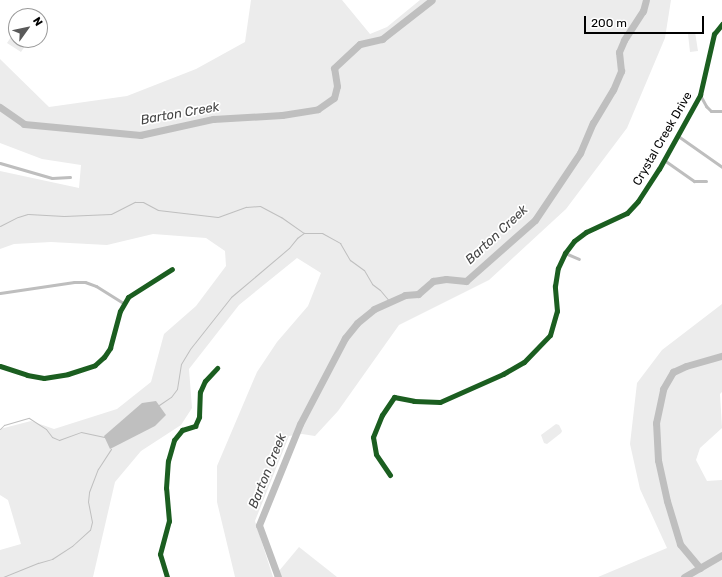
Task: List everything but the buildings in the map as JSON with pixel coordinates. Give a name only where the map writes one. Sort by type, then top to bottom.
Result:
[{"type":"street","name":"Crystal Creek Drive","points":[[390,475],[376,454],[373,437],[382,415],[394,398],[414,401],[440,402],[503,374],[524,362],[550,335],[557,311],[556,286],[558,268],[565,253],[574,241],[586,232],[627,213],[638,202],[678,136],[700,95],[714,34],[722,24]]},
{"type":"street","points":[[700,95],[706,106],[712,111],[722,111]]},
{"type":"street","points":[[678,136],[722,166]]},
{"type":"street","points":[[664,160],[694,181],[706,181]]},
{"type":"street","points":[[0,163],[52,178],[70,177]]},
{"type":"street","points":[[565,253],[579,259]]},
{"type":"street","points":[[0,366],[27,375],[44,378],[73,373],[95,365],[104,357],[110,348],[123,303],[134,291],[172,269]]},
{"type":"street","points":[[0,293],[74,282],[85,282],[96,286],[123,303]]},
{"type":"street","points":[[167,577],[160,554],[169,521],[166,488],[168,461],[174,440],[182,430],[195,426],[199,417],[200,392],[205,381],[217,368]]},
{"type":"shaded area","points":[[251,0],[342,0],[370,34],[387,27],[420,0],[671,0],[665,38],[627,128],[566,209],[489,280],[399,325],[338,411],[315,436],[302,434],[289,436],[255,521],[273,577],[235,577],[217,502],[217,466],[257,372],[277,342],[308,306],[321,273],[297,258],[239,305],[189,369],[192,408],[181,425],[141,451],[115,482],[93,577],[0,577],[0,550],[21,544],[8,500],[0,495],[0,429],[31,421],[54,429],[117,409],[151,382],[164,334],[196,306],[226,266],[225,251],[206,238],[153,234],[107,245],[51,242],[14,244],[0,249],[0,171],[79,188],[81,165],[42,159],[0,143],[0,59],[49,107],[127,96],[196,69],[245,42]]},
{"type":"shaded area","points":[[695,32],[698,51],[690,52],[688,34]]},
{"type":"shaded area","points":[[15,48],[24,48],[21,52]]},
{"type":"shaded area","points":[[722,304],[722,392],[720,394],[722,428],[700,448],[696,460],[707,481],[722,480],[722,577],[598,577],[667,548],[640,489],[630,444],[637,383],[662,350]]},
{"type":"shaded area","points":[[156,401],[166,415],[155,426],[110,449],[104,436],[142,403]]},
{"type":"shaded area","points":[[556,424],[559,425],[562,431],[561,433],[547,444],[544,443],[541,435]]},
{"type":"shaded area","points":[[299,547],[337,577],[274,577]]},
{"type":"waterway","name":"Barton Creek","points":[[0,107],[24,124],[140,135],[213,119],[282,115],[318,109],[334,98],[337,86],[334,68],[360,44],[382,39],[432,0]]},
{"type":"waterway","name":"Barton Creek","points":[[278,577],[259,525],[300,424],[345,338],[357,323],[374,309],[405,295],[418,294],[433,281],[446,279],[466,281],[535,220],[580,153],[593,123],[613,90],[621,71],[619,52],[624,40],[643,11],[646,0]]},
{"type":"waterway","points":[[0,226],[28,214],[64,216],[111,214],[135,202],[143,202],[158,210],[218,217],[246,207],[260,206],[281,217],[304,233],[322,233],[340,243],[350,260],[364,270],[372,284],[380,290],[390,302]]},
{"type":"waterway","points":[[159,405],[171,397],[177,389],[181,364],[190,349],[231,297],[289,248],[297,238],[304,233]]},
{"type":"waterway","points":[[700,568],[680,544],[667,501],[658,460],[656,423],[663,389],[673,372],[686,366],[722,356]]},
{"type":"waterway","points":[[0,429],[4,425],[29,418],[46,429],[52,437],[59,440],[81,432],[105,437]]},
{"type":"waterway","points":[[3,577],[52,559],[72,546],[90,530],[92,522],[88,502],[89,492],[98,469],[111,449]]},
{"type":"waterway","name":"Barton Creek","points":[[684,577],[722,555]]},
{"type":"cycle path","points":[[390,475],[376,454],[373,437],[382,415],[394,397],[414,401],[440,402],[503,374],[524,362],[550,335],[557,311],[555,286],[558,268],[565,253],[574,241],[586,232],[627,213],[638,201],[659,169],[700,95],[714,34],[722,24]]},
{"type":"cycle path","points":[[0,366],[27,375],[44,378],[68,374],[95,365],[104,357],[110,348],[120,311],[128,297],[172,269]]},
{"type":"cycle path","points":[[167,577],[160,554],[169,521],[166,488],[168,461],[174,440],[182,430],[195,426],[199,417],[200,392],[205,381],[217,368]]}]
